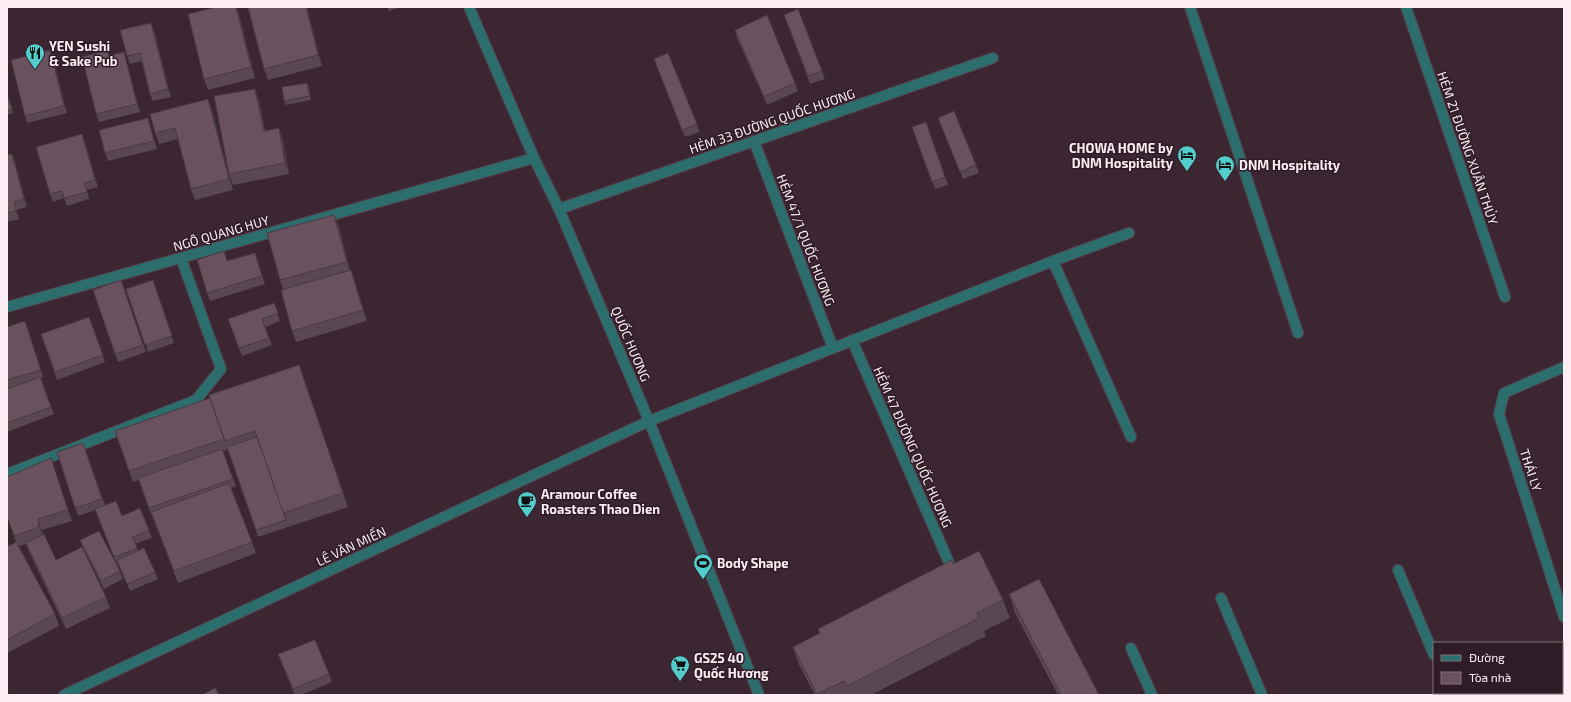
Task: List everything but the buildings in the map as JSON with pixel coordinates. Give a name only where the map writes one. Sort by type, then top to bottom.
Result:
[{"type":"street","name":"QUỐC HƯƠNG","points":[[470,7],[534,158],[559,208],[649,420],[759,695]]},
{"type":"street","points":[[1190,7],[1298,333]]},
{"type":"street","name":"HẺM 21 ĐƯỜNG XUÂN THỦY","points":[[1406,7],[1505,297]]},
{"type":"street","name":"HẺM 33 ĐƯỜNG QUỐC HƯƠNG","points":[[559,208],[993,58]]},
{"type":"street","name":"HẺM 47/1 QUỐC HƯƠNG","points":[[754,141],[833,348]]},
{"type":"street","name":"NGÔ QUANG HUY","points":[[7,307],[534,158]]},
{"type":"street","points":[[649,420],[1053,262],[1129,234]]},
{"type":"street","points":[[7,474],[196,400],[221,369],[181,258]]},
{"type":"street","points":[[1053,262],[1131,437]]},
{"type":"street","name":"HẺM 47 ĐƯỜNG QUỐC HƯƠNG","points":[[852,340],[950,565]]},
{"type":"street","name":"THÁI LY","points":[[1564,367],[1504,393],[1499,414],[1564,617]]},
{"type":"street","name":"LÊ VĂN MIẾN","points":[[64,695],[649,420]]},
{"type":"street","points":[[1398,570],[1433,653]]},
{"type":"street","points":[[1221,598],[1262,695]]},
{"type":"street","points":[[1131,648],[1152,695]]},
{"type":"place","name":"YEN Sushi & Sake Pub","points":[[35,70]]},
{"type":"place","name":"CHOWA HOME by DNM Hospitality","points":[[1187,172]]},
{"type":"place","name":"DNM Hospitality","points":[[1225,182]]},
{"type":"place","name":"Aramour Coffee Roasters Thao Dien","points":[[527,518]]},
{"type":"place","name":"Body Shape","points":[[703,580]]},
{"type":"place","name":"GS25 40 Quốc Hương","points":[[680,682]]}]
